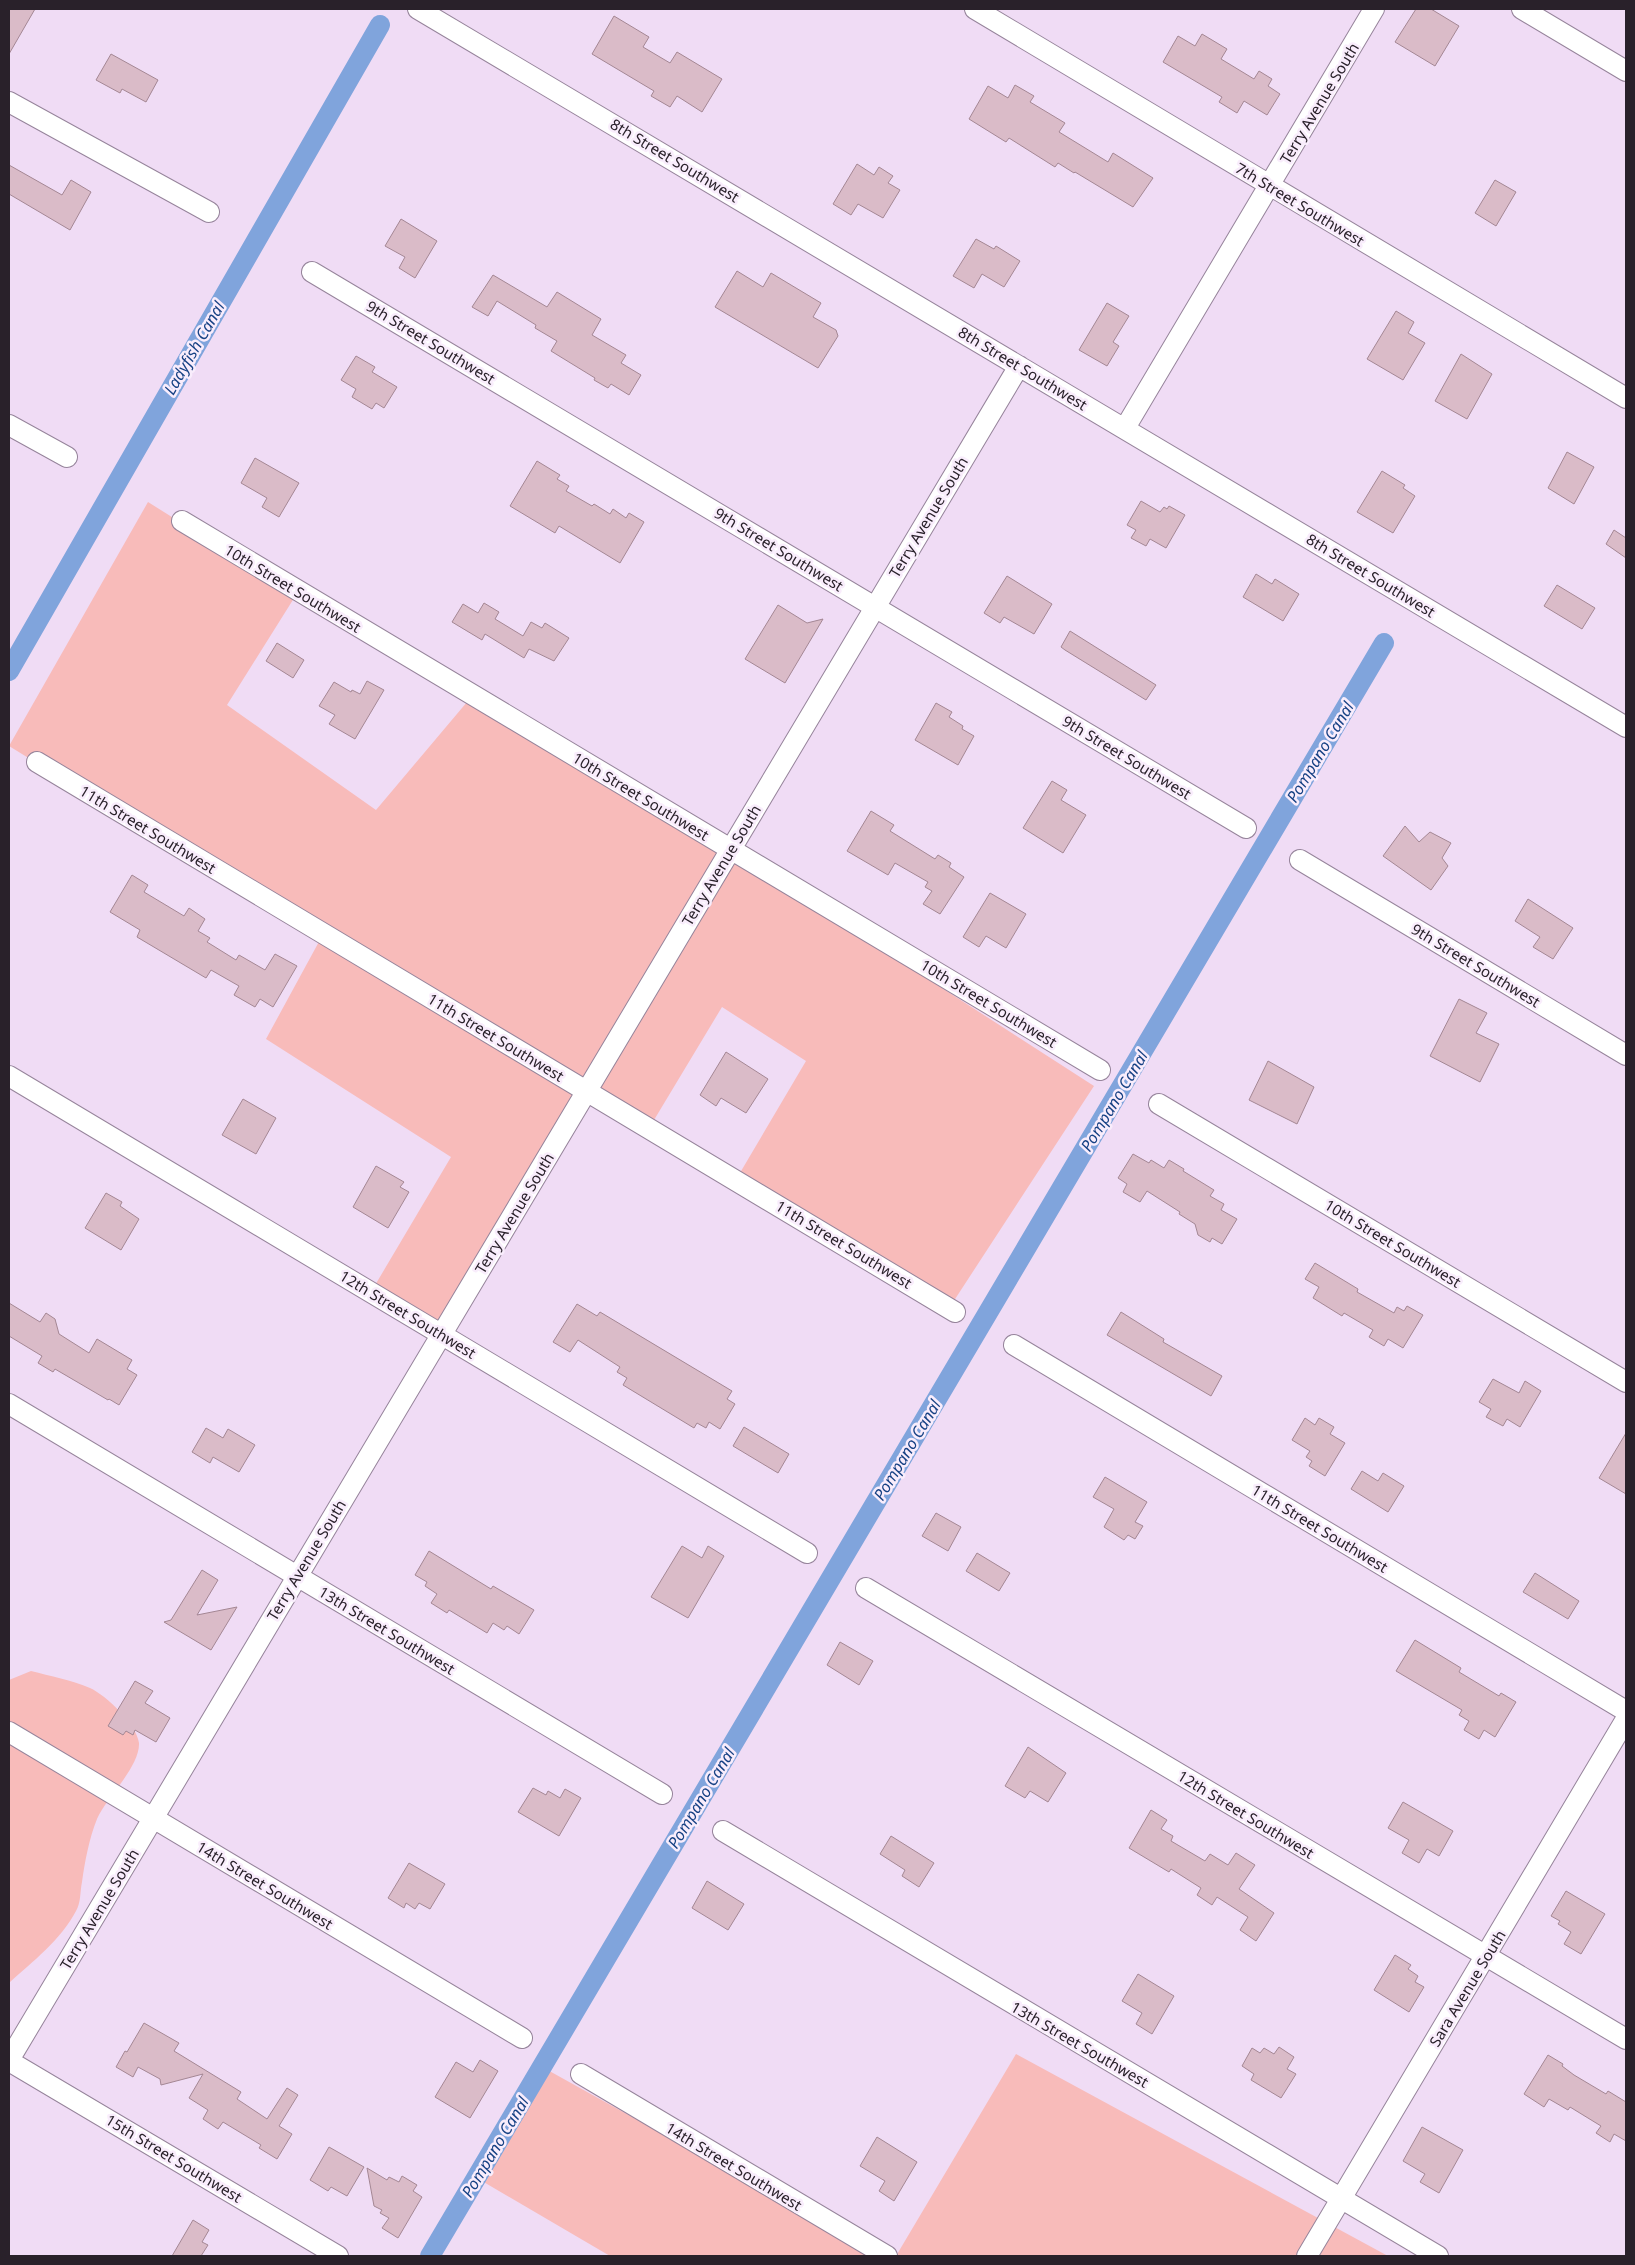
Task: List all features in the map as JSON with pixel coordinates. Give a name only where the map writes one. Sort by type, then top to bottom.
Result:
[{"type":"street","name":"8th Street Southwest","points":[[418,9],[1626,727]]},
{"type":"street","name":"7th Street Southwest","points":[[975,9],[1626,398]]},
{"type":"street","name":"Terry Avenue South","points":[[1125,428],[1374,9]]},
{"type":"street","points":[[1522,9],[1626,71]]},
{"type":"street","points":[[9,102],[209,212]]},
{"type":"street","name":"9th Street Southwest","points":[[312,272],[1246,828]]},
{"type":"street","name":"Terry Avenue South","points":[[9,2060],[1019,366]]},
{"type":"street","points":[[9,425],[67,457]]},
{"type":"street","name":"10th Street Southwest","points":[[182,521],[1100,1070]]},
{"type":"street","name":"11th Street Southwest","points":[[37,762],[955,1312]]},
{"type":"street","name":"9th Street Southwest","points":[[1300,860],[1626,1054]]},
{"type":"street","name":"12th Street Southwest","points":[[9,1076],[807,1553]]},
{"type":"street","name":"10th Street Southwest","points":[[1159,1104],[1626,1382]]},
{"type":"street","name":"11th Street Southwest","points":[[1014,1346],[1626,1712]]},
{"type":"street","name":"13th Street Southwest","points":[[9,1404],[662,1794]]},
{"type":"street","name":"12th Street Southwest","points":[[866,1588],[1626,2040]]},
{"type":"street","name":"Sara Avenue South","points":[[1307,2256],[1626,1719]]},
{"type":"street","name":"14th Street Southwest","points":[[9,1732],[522,2038]]},
{"type":"street","name":"13th Street Southwest","points":[[723,1831],[1438,2256]]},
{"type":"street","name":"15th Street Southwest","points":[[9,2060],[338,2256]]},
{"type":"street","name":"14th Street Southwest","points":[[581,2074],[888,2256]]},
{"type":"shaded area","points":[[148,502],[296,595],[227,705],[376,810],[478,689],[1094,1086],[944,1316],[734,1183],[806,1061],[722,1007],[651,1125],[588,1088],[438,1340],[371,1292],[451,1157],[266,1039],[321,938],[9,746]]},
{"type":"shaded area","points":[[31,1671],[61,1678],[97,1692],[120,1711],[133,1728],[139,1743],[138,1752],[129,1772],[97,1819],[88,1850],[78,1908],[70,1922],[54,1941],[9,1983],[9,1680]]},
{"type":"shaded area","points":[[1016,2054],[1388,2256],[896,2256]]},
{"type":"shaded area","points":[[535,2063],[882,2256],[610,2256],[470,2174]]},
{"type":"building","points":[[9,9],[35,9],[9,54]]},
{"type":"building","points":[[1416,9],[1431,9],[1459,26],[1435,66],[1395,42]]},
{"type":"building","points":[[614,16],[649,37],[643,47],[670,63],[677,52],[722,79],[702,112],[677,96],[670,107],[651,96],[654,91],[592,54]]},
{"type":"building","points":[[1202,34],[1227,49],[1221,59],[1254,79],[1259,71],[1272,79],[1268,86],[1280,94],[1267,115],[1244,101],[1237,113],[1219,102],[1222,97],[1163,62],[1178,36],[1195,46]]},
{"type":"building","points":[[111,54],[158,80],[146,102],[122,89],[120,93],[96,80]]},
{"type":"building","points":[[1015,85],[1034,96],[1030,102],[1065,123],[1059,132],[1108,162],[1113,153],[1153,178],[1133,207],[1075,172],[1058,163],[1055,167],[1009,138],[1006,142],[969,119],[988,86],[1008,98]]},
{"type":"building","points":[[857,164],[874,175],[879,167],[893,176],[888,183],[900,190],[883,218],[858,204],[851,215],[833,204]]},
{"type":"building","points":[[9,165],[62,195],[71,180],[91,192],[70,230],[9,194]]},
{"type":"building","points":[[1495,180],[1516,192],[1496,226],[1475,213]]},
{"type":"building","points":[[401,219],[437,241],[415,278],[399,268],[405,257],[385,246]]},
{"type":"building","points":[[976,239],[994,249],[996,246],[1020,261],[1004,287],[982,274],[974,288],[953,276]]},
{"type":"building","points":[[737,271],[763,287],[771,273],[821,303],[813,317],[836,330],[838,336],[818,368],[715,307]]},
{"type":"building","points":[[493,275],[547,307],[557,292],[601,319],[592,335],[626,355],[621,363],[641,375],[629,395],[611,384],[608,388],[551,351],[557,341],[535,328],[536,325],[497,301],[488,316],[472,307]]},
{"type":"building","points":[[1107,303],[1129,316],[1113,342],[1119,346],[1107,366],[1079,350]]},
{"type":"building","points":[[1396,311],[1414,322],[1408,333],[1425,343],[1403,380],[1367,359]]},
{"type":"building","points":[[1461,354],[1492,374],[1467,419],[1435,401]]},
{"type":"building","points":[[356,356],[375,367],[372,372],[397,387],[384,408],[376,403],[372,409],[352,397],[356,389],[341,380]]},
{"type":"building","points":[[1567,452],[1594,467],[1574,504],[1548,488]]},
{"type":"building","points":[[255,458],[299,483],[279,517],[262,507],[267,498],[241,483]]},
{"type":"building","points":[[537,461],[560,475],[557,479],[569,486],[566,491],[592,506],[594,504],[610,514],[613,509],[626,518],[629,513],[644,522],[620,563],[559,526],[555,533],[510,506]]},
{"type":"building","points":[[1382,471],[1405,485],[1403,488],[1415,496],[1393,533],[1357,512]]},
{"type":"building","points":[[1141,501],[1160,512],[1164,507],[1167,509],[1169,506],[1185,515],[1166,548],[1150,539],[1146,546],[1131,538],[1136,530],[1127,525]]},
{"type":"building","points":[[1614,530],[1626,538],[1626,558],[1606,544]]},
{"type":"building","points":[[1256,574],[1272,584],[1275,579],[1299,594],[1283,621],[1243,597]]},
{"type":"building","points":[[1007,576],[1052,604],[1034,634],[1004,617],[1000,623],[984,613]]},
{"type":"building","points":[[1557,585],[1595,608],[1582,629],[1544,606]]},
{"type":"building","points":[[484,603],[499,612],[495,619],[523,636],[531,622],[542,628],[545,623],[569,638],[554,661],[529,649],[524,658],[485,634],[482,640],[452,622],[463,604],[478,613]]},
{"type":"building","points":[[778,605],[807,623],[823,619],[785,683],[745,659]]},
{"type":"building","points":[[1070,631],[1156,685],[1146,700],[1061,647]]},
{"type":"building","points":[[277,643],[304,660],[293,678],[266,661]]},
{"type":"building","points":[[367,681],[384,690],[355,739],[329,724],[335,715],[319,706],[334,682],[351,692],[352,690],[360,694]]},
{"type":"building","points":[[936,703],[952,712],[949,717],[963,726],[962,729],[974,736],[958,765],[915,740]]},
{"type":"building","points":[[1052,781],[1067,790],[1061,800],[1086,815],[1063,853],[1023,828]]},
{"type":"building","points":[[871,811],[894,825],[890,831],[935,859],[938,855],[951,863],[949,867],[964,877],[940,914],[923,904],[932,891],[925,887],[928,882],[895,863],[888,875],[847,851]]},
{"type":"building","points":[[1405,826],[1419,842],[1430,832],[1451,843],[1442,858],[1448,866],[1431,890],[1383,856]]},
{"type":"building","points":[[132,875],[148,885],[144,892],[184,916],[189,908],[205,919],[198,931],[210,938],[207,942],[236,960],[239,955],[265,970],[275,954],[297,966],[273,1007],[260,999],[255,1007],[234,995],[239,986],[211,970],[206,978],[137,937],[140,930],[110,912]]},
{"type":"building","points":[[990,893],[1026,914],[1006,948],[986,936],[979,947],[963,937]]},
{"type":"building","points":[[1528,899],[1573,928],[1553,959],[1533,947],[1540,937],[1515,921]]},
{"type":"building","points":[[1459,999],[1487,1013],[1476,1033],[1499,1044],[1480,1082],[1430,1056]]},
{"type":"building","points":[[726,1052],[768,1079],[746,1113],[721,1098],[716,1106],[700,1095]]},
{"type":"building","points":[[1268,1061],[1314,1087],[1297,1124],[1249,1100]]},
{"type":"building","points":[[243,1099],[276,1118],[256,1154],[222,1135]]},
{"type":"building","points":[[1133,1154],[1149,1163],[1151,1160],[1164,1168],[1169,1160],[1214,1190],[1210,1196],[1224,1204],[1221,1210],[1237,1219],[1222,1244],[1212,1238],[1210,1242],[1198,1235],[1195,1224],[1147,1191],[1140,1202],[1123,1192],[1127,1184],[1118,1178]]},
{"type":"building","points":[[376,1166],[404,1182],[400,1187],[409,1192],[388,1228],[353,1207]]},
{"type":"building","points":[[106,1193],[122,1202],[120,1206],[139,1219],[121,1250],[85,1228]]},
{"type":"building","points":[[1315,1263],[1358,1289],[1357,1292],[1394,1313],[1397,1307],[1404,1311],[1407,1306],[1423,1315],[1403,1348],[1388,1339],[1384,1346],[1369,1337],[1373,1330],[1344,1313],[1342,1316],[1313,1298],[1319,1287],[1305,1279]]},
{"type":"building","points":[[9,1303],[40,1322],[46,1313],[55,1319],[59,1334],[89,1353],[97,1339],[132,1360],[127,1369],[137,1375],[119,1405],[55,1369],[53,1372],[38,1363],[42,1356],[9,1336]]},
{"type":"building","points":[[577,1304],[597,1316],[600,1312],[732,1391],[727,1399],[735,1404],[720,1429],[709,1422],[706,1428],[697,1423],[694,1428],[623,1385],[627,1378],[617,1372],[620,1367],[578,1340],[570,1352],[553,1342]]},
{"type":"building","points":[[1121,1312],[1164,1339],[1163,1342],[1222,1376],[1211,1396],[1107,1335]]},
{"type":"building","points":[[1493,1379],[1519,1393],[1525,1381],[1541,1391],[1520,1427],[1507,1419],[1503,1426],[1486,1417],[1491,1409],[1479,1402]]},
{"type":"building","points":[[1305,1418],[1315,1425],[1319,1418],[1334,1427],[1330,1434],[1345,1443],[1325,1476],[1309,1466],[1312,1461],[1306,1457],[1310,1451],[1292,1440]]},
{"type":"building","points":[[744,1427],[789,1454],[778,1473],[733,1446]]},
{"type":"building","points":[[206,1428],[223,1438],[228,1429],[255,1445],[239,1472],[213,1457],[210,1463],[192,1452]]},
{"type":"building","points":[[1626,1433],[1626,1494],[1599,1478]]},
{"type":"building","points":[[1362,1471],[1378,1481],[1383,1473],[1404,1486],[1388,1512],[1351,1489]]},
{"type":"building","points":[[1105,1477],[1147,1502],[1135,1522],[1143,1526],[1135,1539],[1128,1535],[1124,1540],[1104,1527],[1114,1509],[1093,1497]]},
{"type":"building","points":[[936,1513],[961,1527],[948,1551],[922,1536]]},
{"type":"building","points":[[682,1546],[702,1558],[708,1546],[724,1556],[688,1618],[651,1597]]},
{"type":"building","points":[[429,1551],[491,1589],[493,1586],[534,1610],[519,1634],[507,1626],[504,1630],[493,1623],[487,1633],[449,1610],[447,1613],[431,1603],[437,1594],[425,1586],[427,1582],[415,1575]]},
{"type":"building","points":[[977,1553],[1010,1573],[999,1591],[966,1571]]},
{"type":"building","points":[[202,1570],[218,1580],[197,1615],[237,1607],[211,1650],[164,1622],[171,1620]]},
{"type":"building","points":[[1535,1573],[1579,1601],[1568,1619],[1523,1592]]},
{"type":"building","points":[[1415,1640],[1461,1668],[1459,1672],[1499,1696],[1501,1693],[1516,1702],[1495,1737],[1484,1730],[1479,1739],[1464,1730],[1469,1721],[1459,1715],[1462,1710],[1396,1671]]},
{"type":"building","points":[[840,1642],[873,1661],[859,1685],[827,1665]]},
{"type":"building","points":[[135,1681],[153,1691],[145,1703],[170,1718],[156,1742],[135,1730],[133,1735],[126,1731],[123,1735],[108,1726]]},
{"type":"building","points":[[1028,1747],[1066,1773],[1048,1802],[1030,1791],[1025,1798],[1005,1786]]},
{"type":"building","points":[[533,1788],[546,1795],[548,1791],[560,1798],[565,1789],[581,1798],[559,1836],[518,1812]]},
{"type":"building","points":[[1403,1802],[1453,1831],[1439,1856],[1427,1849],[1419,1863],[1402,1853],[1409,1840],[1388,1828]]},
{"type":"building","points":[[1151,1810],[1167,1820],[1161,1829],[1173,1836],[1171,1841],[1205,1861],[1210,1854],[1228,1865],[1236,1853],[1255,1865],[1239,1889],[1274,1913],[1256,1941],[1240,1930],[1248,1917],[1217,1897],[1212,1905],[1197,1895],[1201,1888],[1171,1869],[1169,1872],[1129,1848]]},
{"type":"building","points":[[891,1836],[934,1863],[919,1887],[902,1876],[905,1870],[880,1854]]},
{"type":"building","points":[[409,1863],[445,1884],[430,1909],[419,1903],[415,1909],[406,1903],[404,1908],[388,1898]]},
{"type":"building","points":[[707,1881],[744,1904],[728,1930],[692,1908]]},
{"type":"building","points":[[1566,1891],[1605,1914],[1581,1954],[1564,1944],[1571,1932],[1558,1924],[1560,1921],[1551,1916]]},
{"type":"building","points":[[1395,1955],[1411,1965],[1408,1969],[1418,1976],[1415,1982],[1424,1987],[1409,2012],[1374,1990]]},
{"type":"building","points":[[1138,1974],[1174,1996],[1152,2034],[1136,2024],[1142,2013],[1122,2001]]},
{"type":"building","points":[[144,2023],[179,2043],[174,2051],[241,2092],[237,2099],[267,2119],[287,2088],[298,2095],[279,2126],[292,2134],[277,2159],[259,2148],[261,2145],[223,2122],[218,2129],[203,2119],[208,2110],[189,2098],[203,2074],[161,2085],[160,2079],[138,2067],[133,2077],[116,2067]]},
{"type":"building","points":[[1279,2047],[1294,2057],[1287,2069],[1296,2074],[1281,2098],[1251,2080],[1254,2074],[1242,2066],[1252,2048],[1260,2053],[1264,2048],[1274,2054]]},
{"type":"building","points":[[1548,2055],[1563,2064],[1562,2066],[1574,2075],[1606,2094],[1608,2091],[1626,2102],[1626,2141],[1614,2134],[1610,2142],[1596,2133],[1601,2126],[1570,2107],[1568,2110],[1549,2099],[1544,2107],[1524,2094]]},
{"type":"building","points":[[480,2060],[498,2071],[470,2118],[435,2097],[456,2062],[473,2072]]},
{"type":"building","points":[[1422,2127],[1463,2150],[1439,2193],[1420,2182],[1425,2174],[1403,2161]]},
{"type":"building","points":[[877,2137],[917,2162],[894,2201],[879,2191],[885,2181],[860,2166]]},
{"type":"building","points":[[329,2147],[364,2167],[347,2196],[331,2187],[328,2191],[310,2180]]},
{"type":"building","points":[[367,2168],[387,2180],[389,2177],[399,2182],[402,2176],[417,2185],[413,2191],[422,2197],[398,2238],[382,2228],[389,2218],[380,2213],[382,2210],[374,2206]]},
{"type":"building","points":[[193,2220],[209,2230],[202,2242],[208,2245],[201,2256],[172,2256]]},
{"type":"waterway","name":"Ladyfish Canal","points":[[9,671],[380,25]]},
{"type":"waterway","name":"Pompano Canal","points":[[430,2256],[1384,643]]}]
